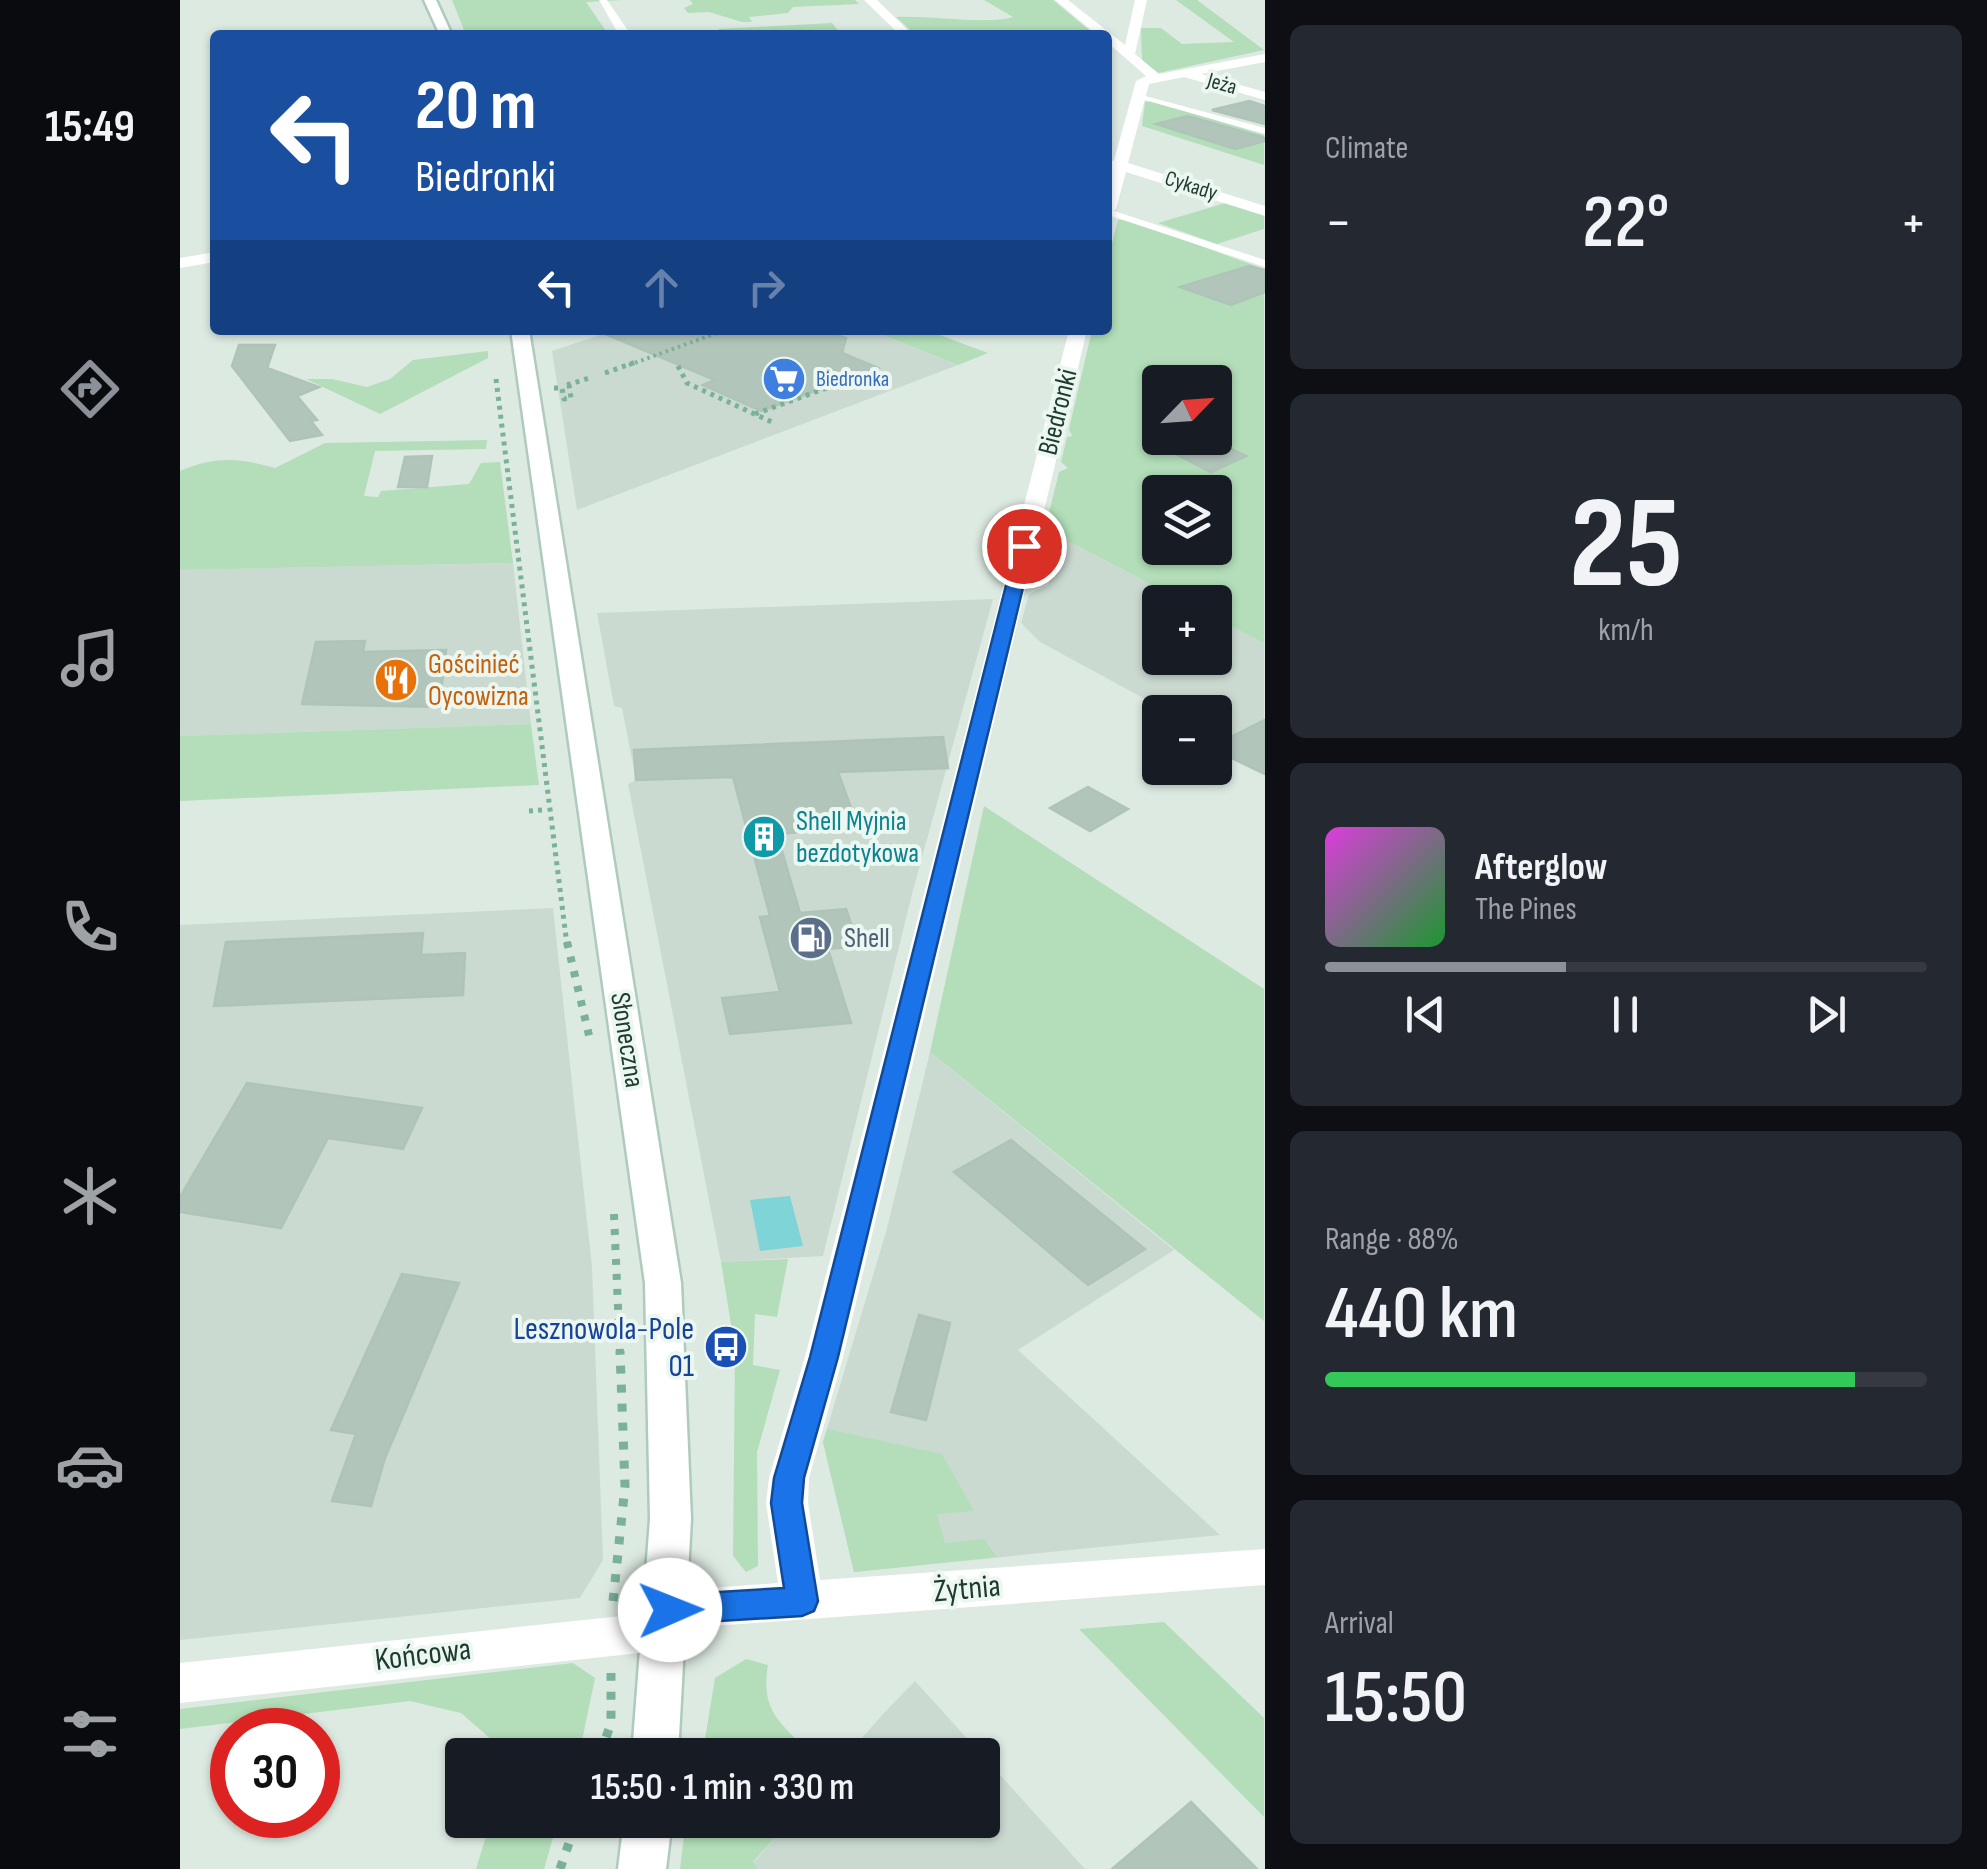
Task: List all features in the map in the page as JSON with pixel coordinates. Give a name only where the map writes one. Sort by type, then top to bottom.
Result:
[{"type":"street","points":[[430,0],[444,30]]},
{"type":"street","points":[[870,0],[902,30]]},
{"type":"street","points":[[1061,0],[1098,30]]},
{"type":"street","points":[[1130,54],[1141,0]]},
{"type":"street","points":[[603,3],[622,30]]},
{"type":"street","points":[[1112,40],[1155,77]]},
{"type":"street","points":[[1112,187],[1143,81],[1264,58]]},
{"type":"street","name":"Jeża","points":[[1180,72],[1264,96]]},
{"type":"street","name":"Cykady","points":[[1116,164],[1264,211]]},
{"type":"street","points":[[180,263],[210,258]]},
{"type":"street","name":"Słoneczna","points":[[521,335],[661,1266],[671,1387],[668,1620],[657,1738]]},
{"type":"street","name":"Biedronki","points":[[802,1601],[786,1503],[789,1478],[824,1357],[1077,335]]},
{"type":"street","name":"Żytnia","points":[[668,1620],[802,1601],[1264,1566]]},
{"type":"street","name":"Końcowa","points":[[180,1683],[610,1634],[668,1620]]},
{"type":"street","points":[[642,1869],[646,1838]]},
{"type":"lane","points":[[1137,96],[1264,131]]},
{"type":"lane","points":[[1112,211],[1264,264]]},
{"type":"path","points":[[605,373],[712,335]]},
{"type":"path","points":[[678,366],[686,383],[774,422]]},
{"type":"path","points":[[755,414],[865,374]]},
{"type":"path","points":[[552,388],[562,388],[564,399],[571,398],[567,385],[589,378]]},
{"type":"path","points":[[499,402],[571,973],[594,1055]]},
{"type":"path","points":[[529,811],[542,810]]},
{"type":"path","points":[[606,1738],[611,1723],[610,1634],[625,1486],[619,1253],[612,1194]]},
{"type":"path","points":[[560,1869],[571,1838]]},
{"type":"shaded area","points":[[600,335],[883,335],[958,365],[577,510],[552,351]]},
{"type":"shaded area","points":[[1045,529],[1152,585],[1142,585],[1142,675],[1232,675],[1232,627],[1264,643],[1264,756],[1232,738],[1232,695],[1142,697],[1040,642],[1021,623],[1029,594],[1048,585],[1051,574],[1037,561]]},
{"type":"shaded area","points":[[513,563],[531,724],[180,736],[180,570]]},
{"type":"shaded area","points":[[993,599],[912,894],[823,1256],[721,1262],[628,784],[636,780],[622,708],[614,706],[597,613]]},
{"type":"shaded area","points":[[553,908],[592,1267],[603,1560],[580,1598],[180,1640],[180,925]]},
{"type":"shaded area","points":[[930,1052],[1174,1250],[1018,1350],[1220,1535],[854,1572],[823,1442],[886,1232]]},
{"type":"shaded area","points":[[915,1681],[967,1738],[862,1738]]},
{"type":"shaded area","points":[[1000,1775],[1085,1869],[758,1869],[753,1863],[775,1838],[1000,1838]]},
{"type":"green space","points":[[452,0],[622,0],[586,2],[605,30],[464,30]]},
{"type":"green space","points":[[690,0],[855,0],[859,4],[793,7],[788,13],[749,17],[752,22],[742,22],[709,12],[688,13],[684,8],[693,4]]},
{"type":"green space","points":[[984,0],[1053,0],[1089,30],[910,30],[896,17],[990,20],[1013,17]]},
{"type":"green space","points":[[1176,0],[1197,0],[1264,50],[1158,73],[1142,60],[1141,28],[1161,28],[1182,44],[1234,42]]},
{"type":"green space","points":[[832,23],[838,30],[720,30]]},
{"type":"green space","points":[[1153,101],[1264,135],[1264,165],[1142,126],[1145,102]]},
{"type":"green space","points":[[1229,202],[1264,214],[1264,229],[1217,244],[1158,223]]},
{"type":"green space","points":[[1126,219],[1264,269],[1264,643],[1232,627],[1232,585],[1152,585],[1045,529],[1059,472],[1068,468],[1061,462],[1067,437],[1072,436],[1069,429],[1091,335],[1112,335],[1112,243],[1118,220]]},
{"type":"green space","points":[[883,335],[939,335],[988,353],[958,365]]},
{"type":"green space","points":[[488,351],[488,358],[380,414],[306,379],[332,379],[367,387],[390,379],[413,360]]},
{"type":"green space","points":[[487,440],[486,449],[375,451],[364,496],[378,497],[381,491],[469,484],[481,463],[500,462],[513,563],[180,570],[180,471],[227,460],[275,468],[325,443]]},
{"type":"green space","points":[[531,724],[539,785],[180,801],[180,736]]},
{"type":"green space","points":[[984,806],[1264,989],[1264,1321],[930,1052]]},
{"type":"green space","points":[[788,1259],[777,1317],[755,1314],[753,1365],[780,1370],[757,1452],[758,1566],[746,1572],[733,1556],[735,1349],[721,1262]]},
{"type":"green space","points":[[827,1429],[942,1454],[974,1511],[937,1514],[945,1543],[984,1539],[997,1557],[854,1572],[823,1442]]},
{"type":"green space","points":[[1164,1622],[1264,1718],[1264,1817],[1079,1629]]},
{"type":"green space","points":[[746,1659],[768,1665],[770,1706],[795,1738],[705,1738],[715,1678]]},
{"type":"green space","points":[[573,1663],[595,1678],[583,1738],[490,1738],[461,1713],[410,1701],[340,1710],[210,1708],[210,1725],[180,1729],[180,1709]]},
{"type":"green space","points":[[485,1838],[553,1838],[544,1869],[476,1869]]},
{"type":"green space","points":[[684,1838],[775,1838],[753,1862],[758,1869],[680,1869]]},
{"type":"water","points":[[790,1196],[803,1246],[760,1251],[750,1200]]},
{"type":"building","points":[[1249,101],[1265,106],[1265,124],[1212,110]]},
{"type":"building","points":[[1188,116],[1265,141],[1235,149],[1156,124]]},
{"type":"building","points":[[1249,266],[1265,270],[1265,292],[1231,305],[1180,287]]},
{"type":"building","points":[[608,335],[836,335],[846,338],[842,353],[878,368],[761,411],[703,385],[715,380]]},
{"type":"building","points":[[239,345],[275,345],[267,368],[319,387],[297,396],[317,420],[311,421],[322,435],[290,441],[232,366]]},
{"type":"building","points":[[1232,449],[1246,456],[1211,472],[1178,455],[1232,455]]},
{"type":"building","points":[[432,456],[427,487],[398,487],[405,457]]},
{"type":"building","points":[[365,641],[363,652],[446,650],[439,707],[302,704],[316,642]]},
{"type":"building","points":[[1265,720],[1265,774],[1232,758],[1232,736]]},
{"type":"building","points":[[943,737],[948,768],[838,772],[858,827],[777,834],[800,913],[846,909],[859,946],[828,949],[851,1023],[730,1034],[722,998],[780,992],[760,917],[770,916],[733,777],[636,780],[634,750]]},
{"type":"building","points":[[1088,787],[1128,809],[1090,831],[1050,808]]},
{"type":"building","points":[[423,933],[421,955],[465,953],[463,995],[214,1006],[226,942]]},
{"type":"building","points":[[247,1083],[422,1108],[403,1149],[328,1138],[281,1228],[180,1212],[180,1197]]},
{"type":"building","points":[[1011,1140],[1145,1249],[1088,1285],[954,1172]]},
{"type":"building","points":[[402,1274],[459,1283],[385,1458],[371,1506],[332,1501],[356,1434],[331,1430]]},
{"type":"building","points":[[919,1315],[950,1323],[926,1420],[891,1412]]},
{"type":"building","points":[[1191,1802],[1257,1869],[1112,1869],[1170,1820]]},
{"type":"place","name":"Biedronka","points":[[784,379]]},
{"type":"place","name":"Gościnieć Oycowizna","points":[[396,680]]},
{"type":"place","name":"Shell Myjnia bezdotykowa","points":[[764,837]]},
{"type":"place","name":"Shell","points":[[811,938]]},
{"type":"place","name":"Lesznowola-Pole 01","points":[[726,1347]]},
{"type":"route","points":[[670,1610],[802,1601],[786,1503],[789,1478],[824,1357],[1024,546]]}]
